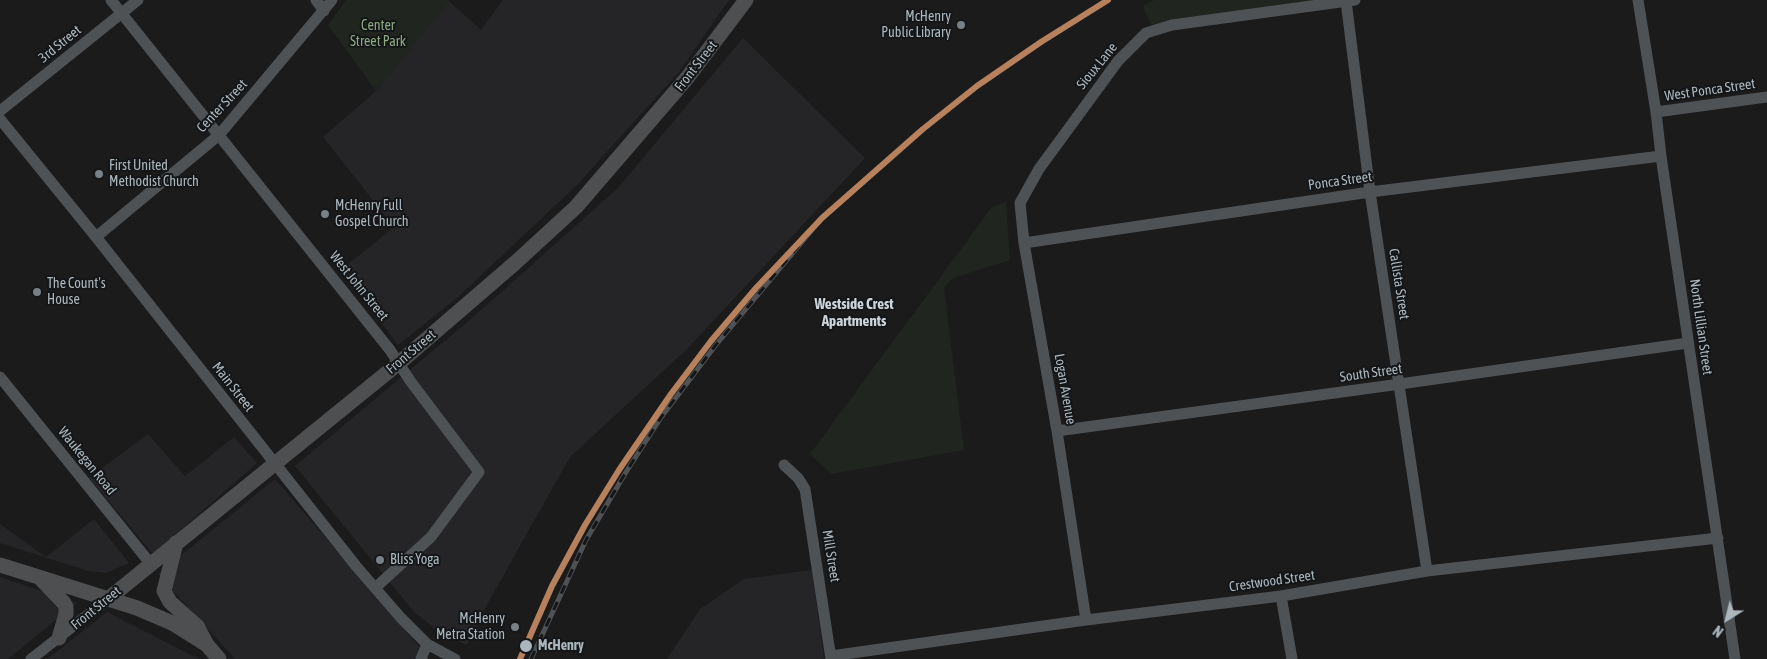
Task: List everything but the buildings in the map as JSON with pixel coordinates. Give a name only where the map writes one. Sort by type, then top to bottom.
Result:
[{"type":"main road","name":"Front Street","points":[[108,599],[150,563],[399,363],[515,263],[576,207],[688,78],[746,0]]},
{"type":"main road","points":[[176,543],[164,592],[170,602],[198,626],[207,646]]},
{"type":"main road","points":[[0,565],[137,608],[172,623],[207,646],[219,659]]},
{"type":"main road","points":[[39,577],[66,607],[66,614],[58,638]]},
{"type":"street","name":"West John Street","points":[[111,0],[390,350],[416,390],[479,472],[431,537],[374,588]]},
{"type":"street","name":"3rd Street","points":[[0,111],[138,0]]},
{"type":"street","points":[[316,0],[324,11]]},
{"type":"street","name":"Center Street","points":[[96,237],[219,135],[332,0]]},
{"type":"street","name":"North Lillian Street","points":[[1638,0],[1735,659]]},
{"type":"street","name":"Sioux Lane","points":[[1039,169],[1118,60],[1146,33],[1172,25],[1350,1]]},
{"type":"street","name":"Callista Street","points":[[1350,1],[1370,192],[1427,572]]},
{"type":"street","name":"West Ponca Street","points":[[1656,112],[1767,97]]},
{"type":"street","name":"Main Street","points":[[0,119],[374,588],[427,644],[455,659]]},
{"type":"street","name":"Ponca Street","points":[[1024,243],[1370,192],[1661,156]]},
{"type":"street","name":"Logan Avenue","points":[[1039,169],[1020,203],[1024,243],[1057,431],[1086,620]]},
{"type":"street","name":"South Street","points":[[1057,431],[1688,343]]},
{"type":"street","name":"Waukegan Road","points":[[0,377],[150,563]]},
{"type":"street","name":"Mill Street","points":[[784,465],[798,478],[805,489],[831,658]]},
{"type":"street","name":"Crestwood Street","points":[[831,658],[1086,620],[1281,596],[1427,572],[1718,538]]},
{"type":"street","points":[[1281,596],[1292,659]]},
{"type":"street","name":"Front Street","points":[[31,659],[108,599]]},
{"type":"street","points":[[420,659],[427,644]]},
{"type":"shaded area","points":[[503,0],[729,0],[679,72],[576,186],[457,298],[398,345],[341,270],[394,227],[323,137],[376,91],[449,1],[481,30]]},
{"type":"shaded area","points":[[743,38],[865,158],[687,349],[570,457],[484,610],[467,645],[441,633],[414,612],[295,466],[472,318],[618,188]]},
{"type":"shaded area","points":[[148,434],[185,476],[234,437],[257,463],[153,554],[89,478]]},
{"type":"shaded area","points":[[275,479],[430,659],[235,659],[158,574]]},
{"type":"shaded area","points":[[94,519],[129,563],[106,573],[88,571],[0,543],[0,524],[46,557]]},
{"type":"shaded area","points":[[812,570],[824,659],[667,659],[700,609],[744,579]]},
{"type":"shaded area","points":[[0,577],[77,603],[8,659],[0,659]]},
{"type":"shaded area","points":[[107,612],[199,659],[47,659]]},
{"type":"green space","name":"Center Street Park","points":[[346,0],[450,0],[376,91],[328,25]]},
{"type":"green space","points":[[1154,0],[1321,0],[1151,25],[1143,6]]},
{"type":"green space","points":[[1006,202],[1010,260],[953,278],[944,288],[964,450],[831,474],[810,454],[992,207]]},
{"type":"railway","points":[[531,659],[586,540],[662,416],[715,346],[822,218]]},
{"type":"transit line","points":[[520,659],[552,586],[585,525],[619,470],[671,394],[711,341],[756,288],[822,218],[923,129],[977,86],[1041,42],[1108,0]]},
{"type":"place","name":"McHenry Public Library","points":[[961,25]]},
{"type":"place","name":"First United Methodist Church","points":[[99,174]]},
{"type":"place","name":"McHenry Full Gospel Church","points":[[325,214]]},
{"type":"place","name":"The Count's House","points":[[37,292]]},
{"type":"place","name":"Bliss Yoga","points":[[380,560]]},
{"type":"place","name":"McHenry Metra Station","points":[[515,627]]},
{"type":"place","name":"McHenry","points":[[526,646]]},
{"type":"district","name":"Westside Crest Apartments","points":[[854,312]]}]
